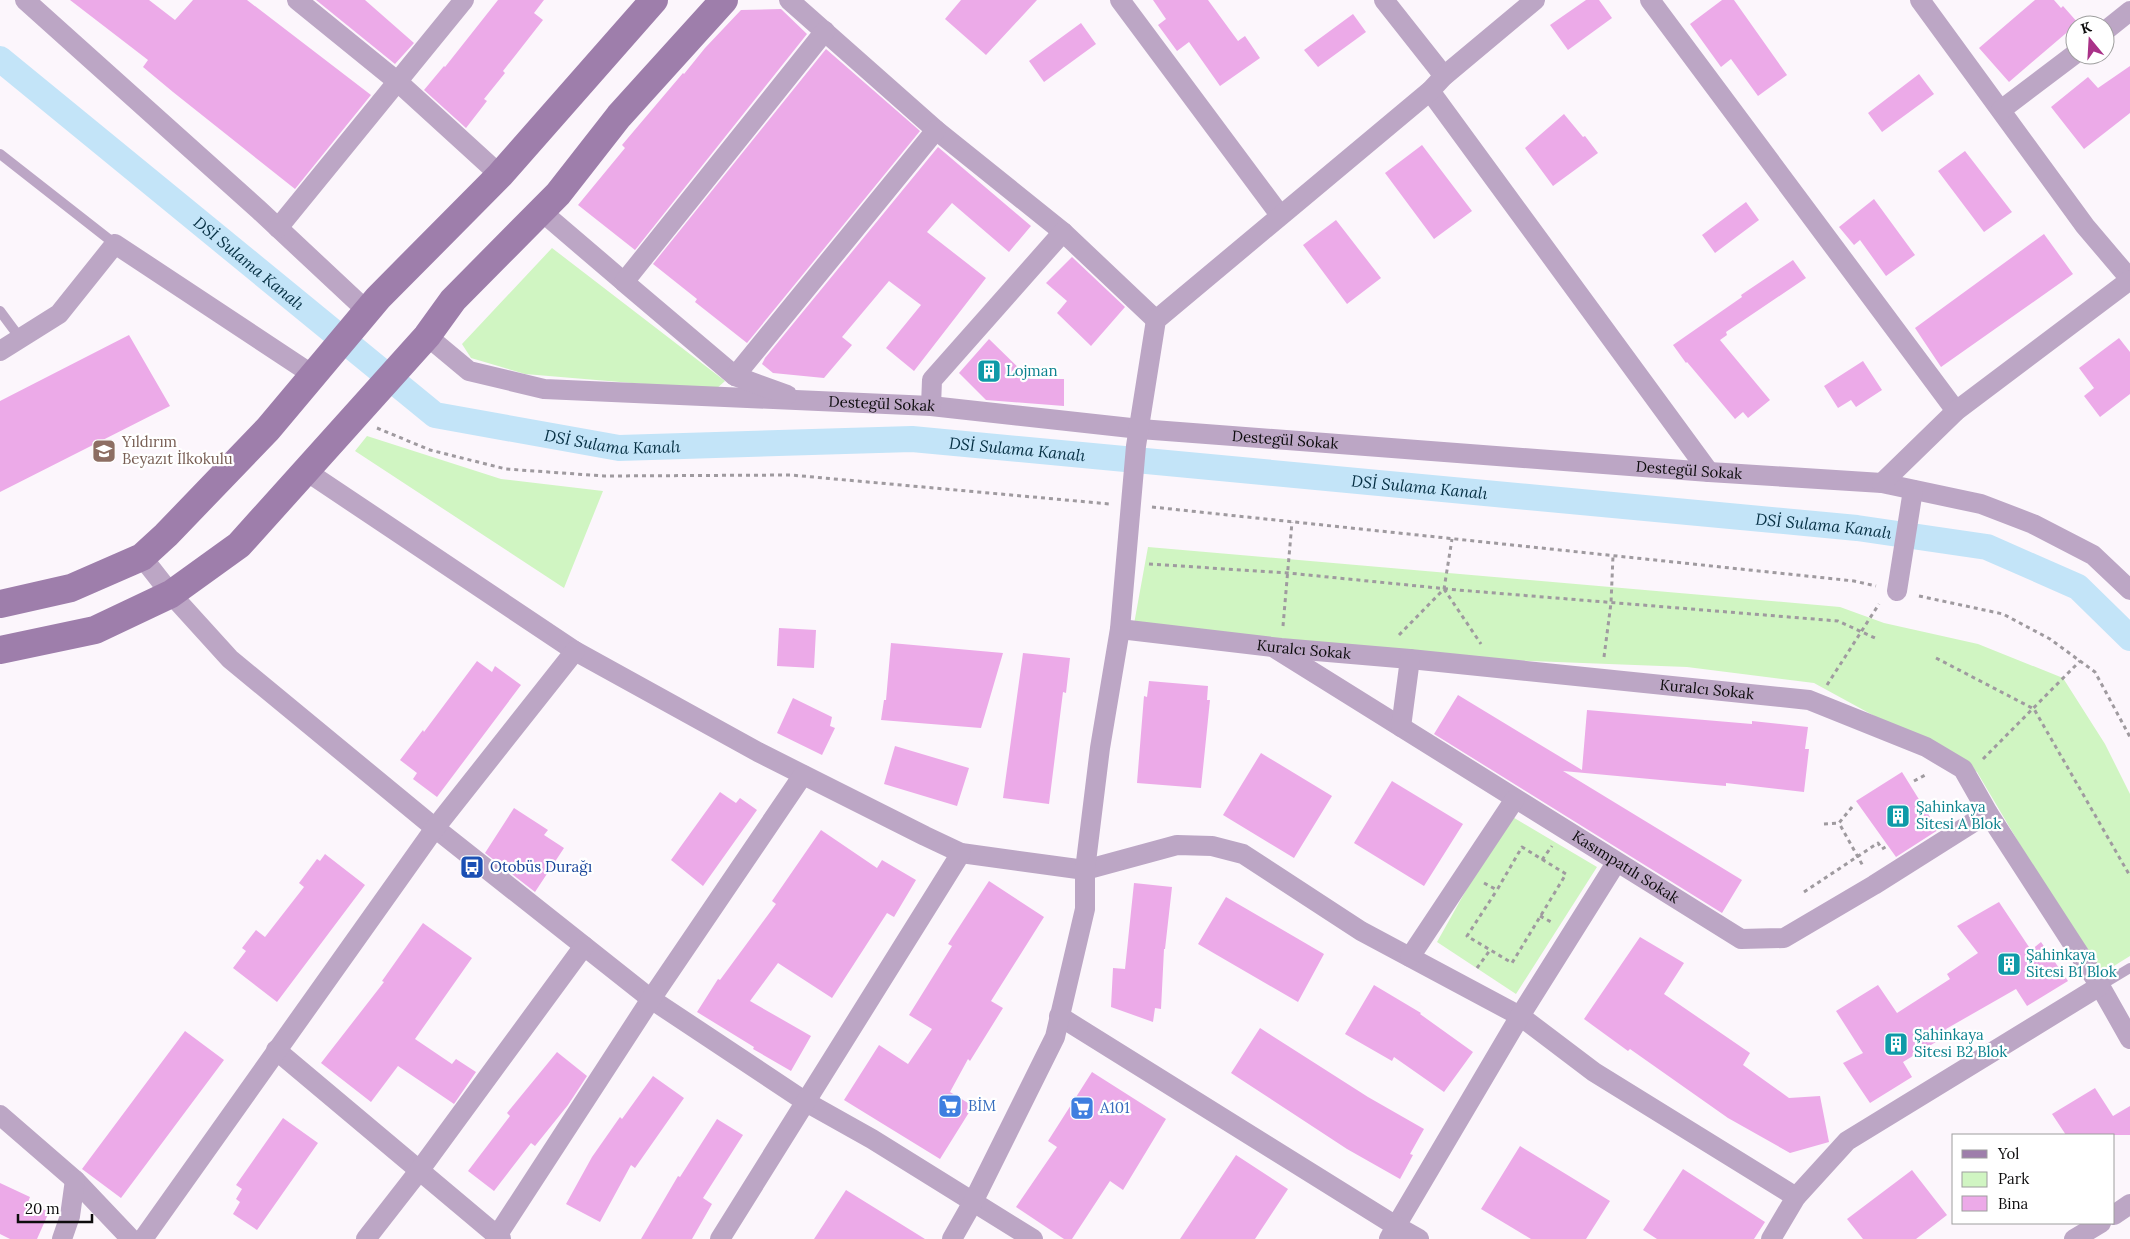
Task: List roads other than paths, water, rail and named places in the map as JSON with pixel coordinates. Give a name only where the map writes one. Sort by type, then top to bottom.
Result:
[{"type":"main road","points":[[0,604],[71,588],[142,557],[166,535],[268,430],[364,314],[500,175],[654,0]]},
{"type":"main road","points":[[0,650],[95,630],[171,594],[239,545],[427,336],[453,300],[558,194],[619,116],[724,0]]},
{"type":"street","points":[[25,0],[278,228],[364,314]]},
{"type":"street","points":[[297,0],[398,82],[500,175]]},
{"type":"street","points":[[278,228],[464,0]]},
{"type":"street","points":[[789,0],[936,130],[1064,232],[1156,320]]},
{"type":"street","points":[[1120,0],[1280,215]]},
{"type":"street","points":[[1384,0],[1444,76]]},
{"type":"street","points":[[952,1239],[973,1202],[1055,1037],[1085,909],[1085,870],[1100,748],[1120,629],[1138,437],[1156,320],[1280,215],[1329,177],[1430,91],[1444,76],[1535,0]]},
{"type":"street","points":[[1650,0],[1956,412]]},
{"type":"street","points":[[1882,483],[1956,412],[2130,279],[2085,226],[1920,0]]},
{"type":"street","points":[[2115,23],[2130,11]]},
{"type":"street","points":[[624,282],[826,31]]},
{"type":"street","points":[[2001,110],[2065,62]]},
{"type":"street","points":[[1430,91],[1709,472]]},
{"type":"street","points":[[735,376],[936,130]]},
{"type":"street","points":[[541,211],[735,376],[804,402]]},
{"type":"street","points":[[931,406],[932,380],[1064,232]]},
{"type":"street","points":[[0,351],[59,314],[115,244],[320,366]]},
{"type":"street","name":"Destegül Sokak","points":[[427,336],[470,371],[544,389],[804,402],[931,406],[1138,437],[1882,483],[1981,504],[2033,524],[2093,555],[2130,590]]},
{"type":"street","points":[[306,471],[575,650],[749,747],[961,853],[1085,870],[1177,845],[1212,846],[1243,854],[1361,931],[1520,1016],[1594,1072],[1796,1197]]},
{"type":"street","points":[[1893,590],[1913,490]]},
{"type":"street","points":[[142,557],[171,594],[230,659],[435,828],[651,998],[806,1102],[872,1139],[1033,1239]]},
{"type":"street","name":"Kuralcı Sokak","points":[[1120,629],[1276,648],[1410,659],[1809,700],[1926,747],[1964,769],[1988,813],[2100,986],[2130,1039]]},
{"type":"street","name":"Kasımpatılı Sokak","points":[[1276,648],[1616,863],[1741,939],[1784,938],[1874,885],[1988,813]]},
{"type":"street","points":[[143,1239],[435,828],[575,650]]},
{"type":"street","points":[[1401,727],[1410,659]]},
{"type":"street","points":[[276,1050],[498,1238],[651,998],[804,774]]},
{"type":"street","points":[[1410,957],[1515,799]]},
{"type":"street","points":[[720,1239],[961,853]]},
{"type":"street","points":[[1393,1233],[1520,1016],[1616,863]]},
{"type":"street","points":[[366,1239],[419,1171],[584,946]]},
{"type":"street","points":[[1770,1239],[1796,1197],[1847,1141],[2100,986]]},
{"type":"street","points":[[1059,1016],[1393,1233],[1419,1239]]},
{"type":"street","points":[[0,1116],[75,1180],[131,1239]]},
{"type":"street","points":[[62,1239],[70,1216],[75,1180]]},
{"type":"street","points":[[2115,1214],[2130,1204]]},
{"type":"street","points":[[2074,1239],[2099,1224]]},
{"type":"lane","points":[[0,154],[115,244]]},
{"type":"lane","points":[[0,311],[20,338]]},
{"type":"lane","points":[[2100,986],[2130,968]]},
{"type":"waterway","name":"DSİ Sulama Kanalı","points":[[0,59],[435,415],[619,448],[912,439],[1857,528],[1987,547],[2078,587],[2130,638]]},
{"type":"place","name":"Lojman","points":[[989,371]]},
{"type":"place","name":"Yıldırım Beyazıt İlkokulu","points":[[104,451]]},
{"type":"place","name":"Şahinkaya Sitesi A Blok","points":[[1898,816]]},
{"type":"place","name":"Otobüs Durağı","points":[[472,867]]},
{"type":"place","name":"Şahinkaya Sitesi B1 Blok","points":[[2009,964]]},
{"type":"place","name":"Şahinkaya Sitesi B2 Blok","points":[[1896,1044]]},
{"type":"place","name":"BİM","points":[[950,1106]]},
{"type":"place","name":"A101","points":[[1082,1108]]}]
